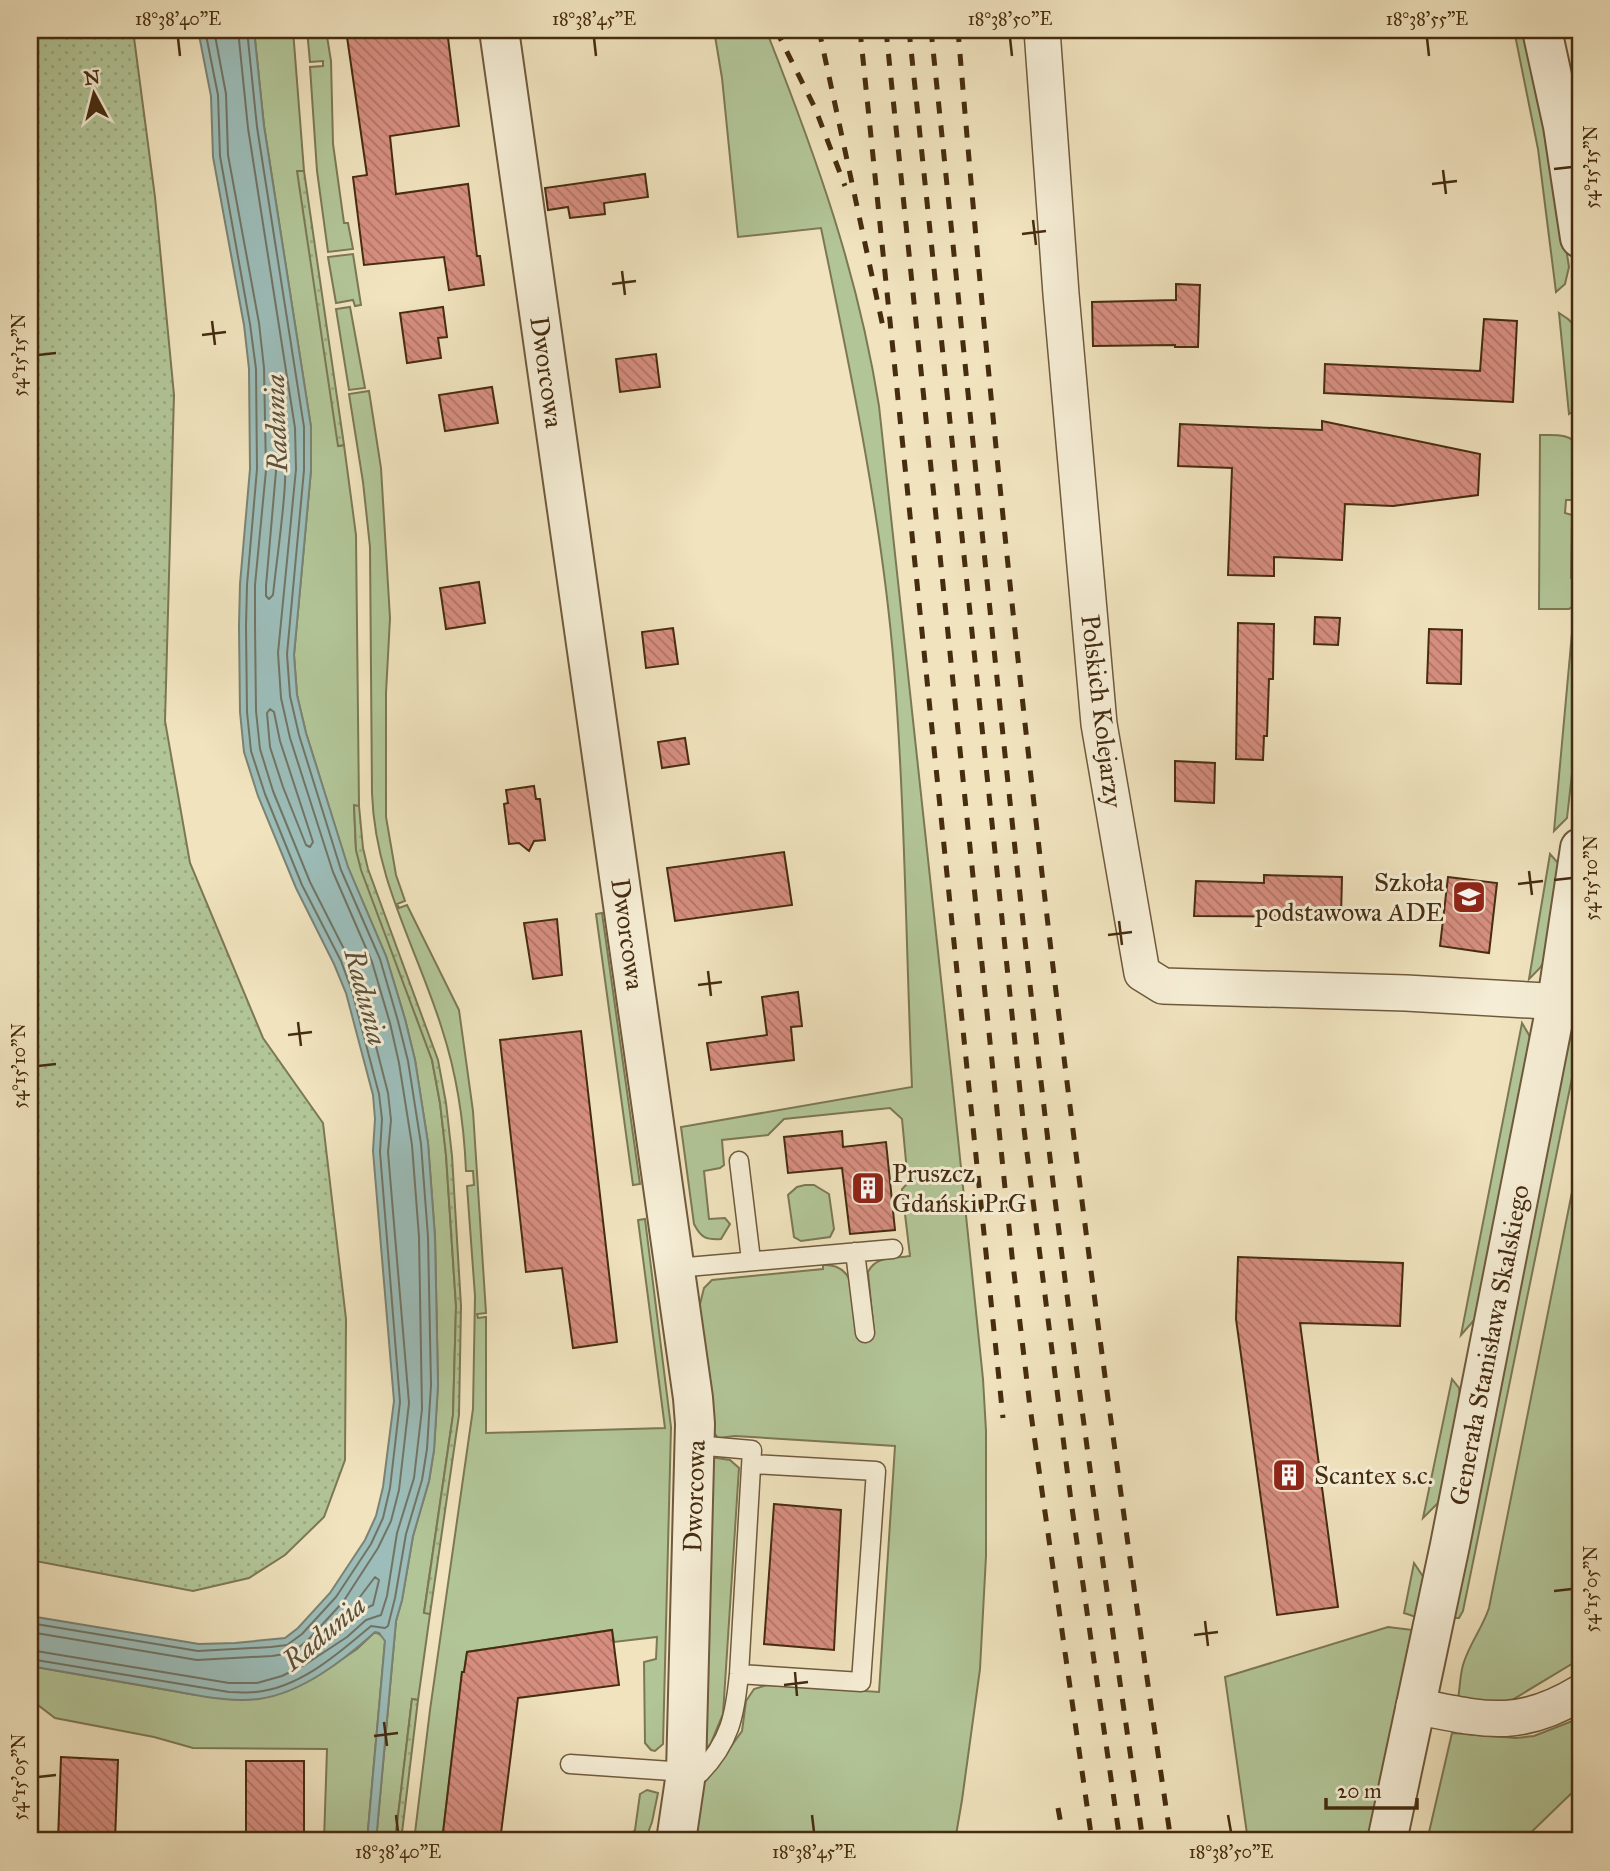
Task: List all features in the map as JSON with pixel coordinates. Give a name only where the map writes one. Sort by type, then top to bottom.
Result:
[{"type":"street","name":"Dworcowa","points":[[499,30],[693,1398],[695,1446],[686,1773],[676,1841]]},
{"type":"street","name":"Polskich Kolejarzy","points":[[1042,30],[1061,294],[1100,724],[1142,973],[1163,986],[1406,993],[1569,1002]]},
{"type":"street","points":[[1542,30],[1563,126],[1580,238]]},
{"type":"street","name":"Generała Stanisława Skalskiego","points":[[1387,1841],[1414,1706],[1569,1002],[1580,848]]},
{"type":"street","points":[[1414,1706],[1481,1718],[1507,1719],[1532,1716],[1580,1693]]},
{"type":"lane","points":[[738,1161],[751,1260]]},
{"type":"lane","points":[[676,1268],[893,1249]]},
{"type":"lane","points":[[855,1252],[865,1334]]},
{"type":"lane","points":[[570,1764],[699,1773],[725,1740],[736,1708],[752,1450],[695,1446]]},
{"type":"lane","points":[[739,1674],[861,1682],[876,1471],[752,1464]]},
{"type":"green space","points":[[30,30],[133,30],[155,197],[174,395],[165,721],[190,863],[263,1038],[323,1123],[346,1319],[345,1460],[324,1517],[285,1555],[249,1578],[193,1591],[30,1560]]},
{"type":"green space","points":[[254,30],[293,30],[304,171],[298,171],[339,446],[344,445],[356,535],[359,806],[354,806],[356,850],[432,1060],[446,1155],[456,1306],[453,1415],[424,1612],[430,1614],[418,1700],[412,1699],[395,1841],[376,1841],[396,1621],[413,1536],[429,1481],[438,1385],[435,1237],[428,1143],[415,1060],[405,1019],[386,956],[348,868],[306,733],[297,695],[294,655],[311,470],[311,427],[264,126]]},
{"type":"green space","points":[[307,30],[326,30],[331,61],[333,144],[344,223],[348,223],[353,249],[328,252],[317,171],[310,67],[323,66],[323,61],[310,62]]},
{"type":"green space","points":[[714,30],[765,30],[768,35],[819,172],[848,263],[879,406],[952,1081],[986,1431],[986,1556],[980,1669],[955,1841],[690,1841],[699,1790],[742,1731],[746,1701],[754,1689],[767,1685],[879,1692],[895,1446],[735,1436],[718,1438],[709,1427],[699,1308],[704,1288],[712,1280],[823,1269],[823,1265],[837,1267],[844,1271],[851,1283],[857,1335],[874,1333],[868,1272],[881,1260],[910,1256],[902,1189],[908,1183],[902,1119],[890,1108],[784,1119],[768,1135],[722,1140],[724,1165],[704,1171],[709,1219],[725,1218],[730,1224],[721,1239],[716,1239],[702,1235],[694,1224],[681,1127],[912,1087],[903,825],[894,667],[874,502],[854,392],[821,228],[738,237],[722,78]]},
{"type":"green space","points":[[1514,30],[1527,30],[1548,134],[1569,267],[1565,284],[1556,292],[1538,149]]},
{"type":"green space","points":[[297,171],[304,171],[344,445],[338,446]]},
{"type":"green space","points":[[353,254],[361,305],[355,306],[353,300],[336,303],[328,257]]},
{"type":"green space","points":[[350,307],[365,388],[349,390],[336,309]]},
{"type":"green space","points":[[1559,313],[1576,327],[1580,402],[1577,409],[1569,414]]},
{"type":"green space","points":[[369,391],[381,468],[390,618],[386,693],[386,817],[396,875],[405,901],[397,904],[399,908],[407,905],[459,1010],[473,1111],[486,1313],[477,1314],[478,1318],[486,1317],[486,1433],[665,1428],[638,1220],[645,1219],[671,1427],[663,1744],[655,1751],[645,1743],[644,1662],[656,1659],[657,1637],[614,1642],[612,1630],[467,1652],[462,1672],[442,1841],[414,1841],[473,1409],[475,1296],[467,1186],[474,1185],[473,1171],[466,1171],[464,1135],[452,1064],[432,999],[389,885],[375,825],[372,793],[370,547],[349,394]]},
{"type":"green space","points":[[1540,435],[1567,437],[1580,447],[1580,500],[1566,500],[1565,513],[1572,515],[1571,578],[1580,577],[1580,601],[1569,609],[1539,609]]},
{"type":"green space","points":[[1572,633],[1580,644],[1577,729],[1567,818],[1554,831]]},
{"type":"green space","points":[[354,805],[359,806],[368,869],[438,1060],[452,1156],[461,1306],[459,1415],[430,1614],[424,1613],[453,1415],[456,1306],[446,1155],[432,1060],[361,870],[356,850]]},
{"type":"green space","points":[[1550,854],[1559,864],[1549,953],[1529,979]]},
{"type":"green space","points":[[602,913],[640,1184],[633,1185],[596,914]]},
{"type":"green space","points":[[1522,1023],[1532,1047],[1476,1318],[1461,1335]]},
{"type":"green space","points":[[1580,1026],[1580,1039],[1463,1611],[1459,1618],[1449,1618],[1563,1045],[1572,1031]]},
{"type":"green space","points":[[1580,1152],[1580,1659],[1512,1700],[1496,1704],[1458,1699],[1466,1657],[1489,1608]]},
{"type":"green space","points":[[814,1185],[829,1194],[834,1229],[830,1237],[801,1241],[794,1237],[788,1195],[797,1187]]},
{"type":"green space","points":[[1452,1379],[1459,1388],[1460,1399],[1442,1499],[1423,1518]]},
{"type":"green space","points":[[710,1457],[730,1460],[739,1468],[723,1714],[711,1743],[699,1758]]},
{"type":"green space","points":[[1414,1563],[1424,1578],[1416,1617],[1404,1613]]},
{"type":"green space","points":[[1388,1627],[1413,1630],[1370,1841],[1248,1841],[1225,1677]]},
{"type":"green space","points":[[375,1632],[384,1637],[385,1641],[367,1841],[324,1841],[327,1749],[193,1748],[154,1737],[55,1718],[30,1699],[30,1666],[196,1695],[314,1678],[357,1649]]},
{"type":"green space","points":[[412,1699],[418,1700],[401,1841],[395,1841]]},
{"type":"green space","points":[[1580,1718],[1580,1785],[1522,1841],[1427,1841],[1452,1733],[1516,1738],[1534,1736]]},
{"type":"green space","points":[[647,1790],[658,1793],[645,1841],[624,1841],[635,1830],[640,1794]]},
{"type":"water","name":"Radunia","points":[[198,30],[254,30],[264,126],[311,427],[311,470],[294,655],[297,695],[306,733],[348,867],[386,956],[405,1019],[415,1060],[428,1143],[435,1237],[438,1385],[434,1450],[396,1621],[376,1841],[367,1841],[385,1641],[379,1633],[375,1632],[336,1664],[306,1683],[275,1696],[259,1699],[214,1698],[30,1666],[30,1616],[199,1644],[285,1638],[298,1628],[330,1593],[365,1540],[376,1516],[383,1487],[394,1401],[373,1151],[373,1095],[346,993],[296,888],[258,796],[244,752],[240,712],[239,626],[250,469],[249,369],[244,325],[213,157],[211,96]]},
{"type":"building","points":[[346,30],[447,30],[459,126],[390,136],[396,194],[468,184],[477,256],[480,256],[484,285],[449,290],[444,257],[364,265],[353,177],[367,175]]},
{"type":"building","points":[[645,174],[648,197],[604,203],[605,214],[570,218],[568,207],[548,210],[545,188]]},
{"type":"building","points":[[1176,284],[1200,285],[1198,347],[1093,346],[1092,302],[1176,300]]},
{"type":"building","points":[[443,307],[447,337],[438,338],[441,358],[407,363],[400,313]]},
{"type":"building","points":[[1484,319],[1517,321],[1513,402],[1324,393],[1325,364],[1480,371]]},
{"type":"building","points":[[656,354],[660,387],[620,392],[616,359]]},
{"type":"building","points":[[492,387],[498,423],[445,431],[439,395]]},
{"type":"building","points":[[1322,421],[1480,454],[1478,495],[1393,506],[1345,504],[1342,560],[1274,557],[1274,576],[1228,575],[1232,468],[1178,466],[1180,424],[1322,430]]},
{"type":"building","points":[[479,582],[485,623],[446,629],[440,588]]},
{"type":"building","points":[[1315,617],[1340,618],[1338,645],[1314,644]]},
{"type":"building","points":[[1238,623],[1274,624],[1273,679],[1269,679],[1267,736],[1264,736],[1263,760],[1236,759]]},
{"type":"building","points":[[673,628],[678,664],[646,668],[642,632]]},
{"type":"building","points":[[1429,629],[1462,630],[1461,684],[1427,683]]},
{"type":"building","points":[[685,738],[689,764],[662,768],[658,742]]},
{"type":"building","points":[[1175,761],[1215,763],[1214,803],[1175,801]]},
{"type":"building","points":[[534,786],[536,799],[540,799],[545,840],[534,841],[529,851],[519,843],[509,844],[504,804],[508,803],[506,790]]},
{"type":"building","points":[[784,852],[792,905],[675,921],[667,868]]},
{"type":"building","points":[[1264,875],[1342,877],[1341,917],[1194,916],[1196,881],[1264,883]]},
{"type":"building","points":[[1448,877],[1497,883],[1489,953],[1440,946]]},
{"type":"building","points":[[557,919],[562,975],[533,979],[524,923]]},
{"type":"building","points":[[798,992],[802,1026],[791,1027],[794,1060],[711,1070],[707,1043],[767,1035],[762,997]]},
{"type":"building","points":[[581,1031],[617,1342],[573,1348],[562,1268],[526,1272],[500,1040]]},
{"type":"building","name":"Pruszcz Gdański PrG","points":[[842,1131],[843,1147],[886,1142],[895,1230],[850,1234],[842,1168],[788,1173],[784,1137]]},
{"type":"building","points":[[1238,1257],[1403,1263],[1400,1326],[1300,1323],[1338,1607],[1277,1615],[1236,1319]]},
{"type":"building","points":[[774,1504],[841,1510],[834,1650],[764,1644]]},
{"type":"building","points":[[612,1630],[619,1685],[518,1698],[500,1841],[442,1841],[462,1672],[467,1652]]},
{"type":"building","points":[[61,1757],[118,1760],[115,1841],[58,1841]]},
{"type":"building","points":[[246,1761],[304,1761],[304,1841],[246,1841]]},
{"type":"railway","points":[[776,30],[815,108],[845,186]]},
{"type":"railway","points":[[819,30],[883,327]]},
{"type":"railway","points":[[860,30],[1003,1418]]},
{"type":"railway","points":[[886,30],[1012,1256],[1030,1407],[1092,1841]]},
{"type":"railway","points":[[909,30],[1024,1129],[1071,1501],[1120,1841]]},
{"type":"railway","points":[[931,30],[1046,1124],[1092,1482],[1143,1841]]},
{"type":"railway","points":[[958,30],[1000,484],[1050,937],[1107,1390],[1171,1841]]},
{"type":"railway","points":[[1058,1808],[1064,1841]]},
{"type":"place","name":"Szkoła podstawowa ADE","points":[[1469,897]]},
{"type":"place","name":"Pruszcz Gdański PrG","points":[[868,1188]]},
{"type":"place","name":"Scantex s.c.","points":[[1289,1475]]}]
